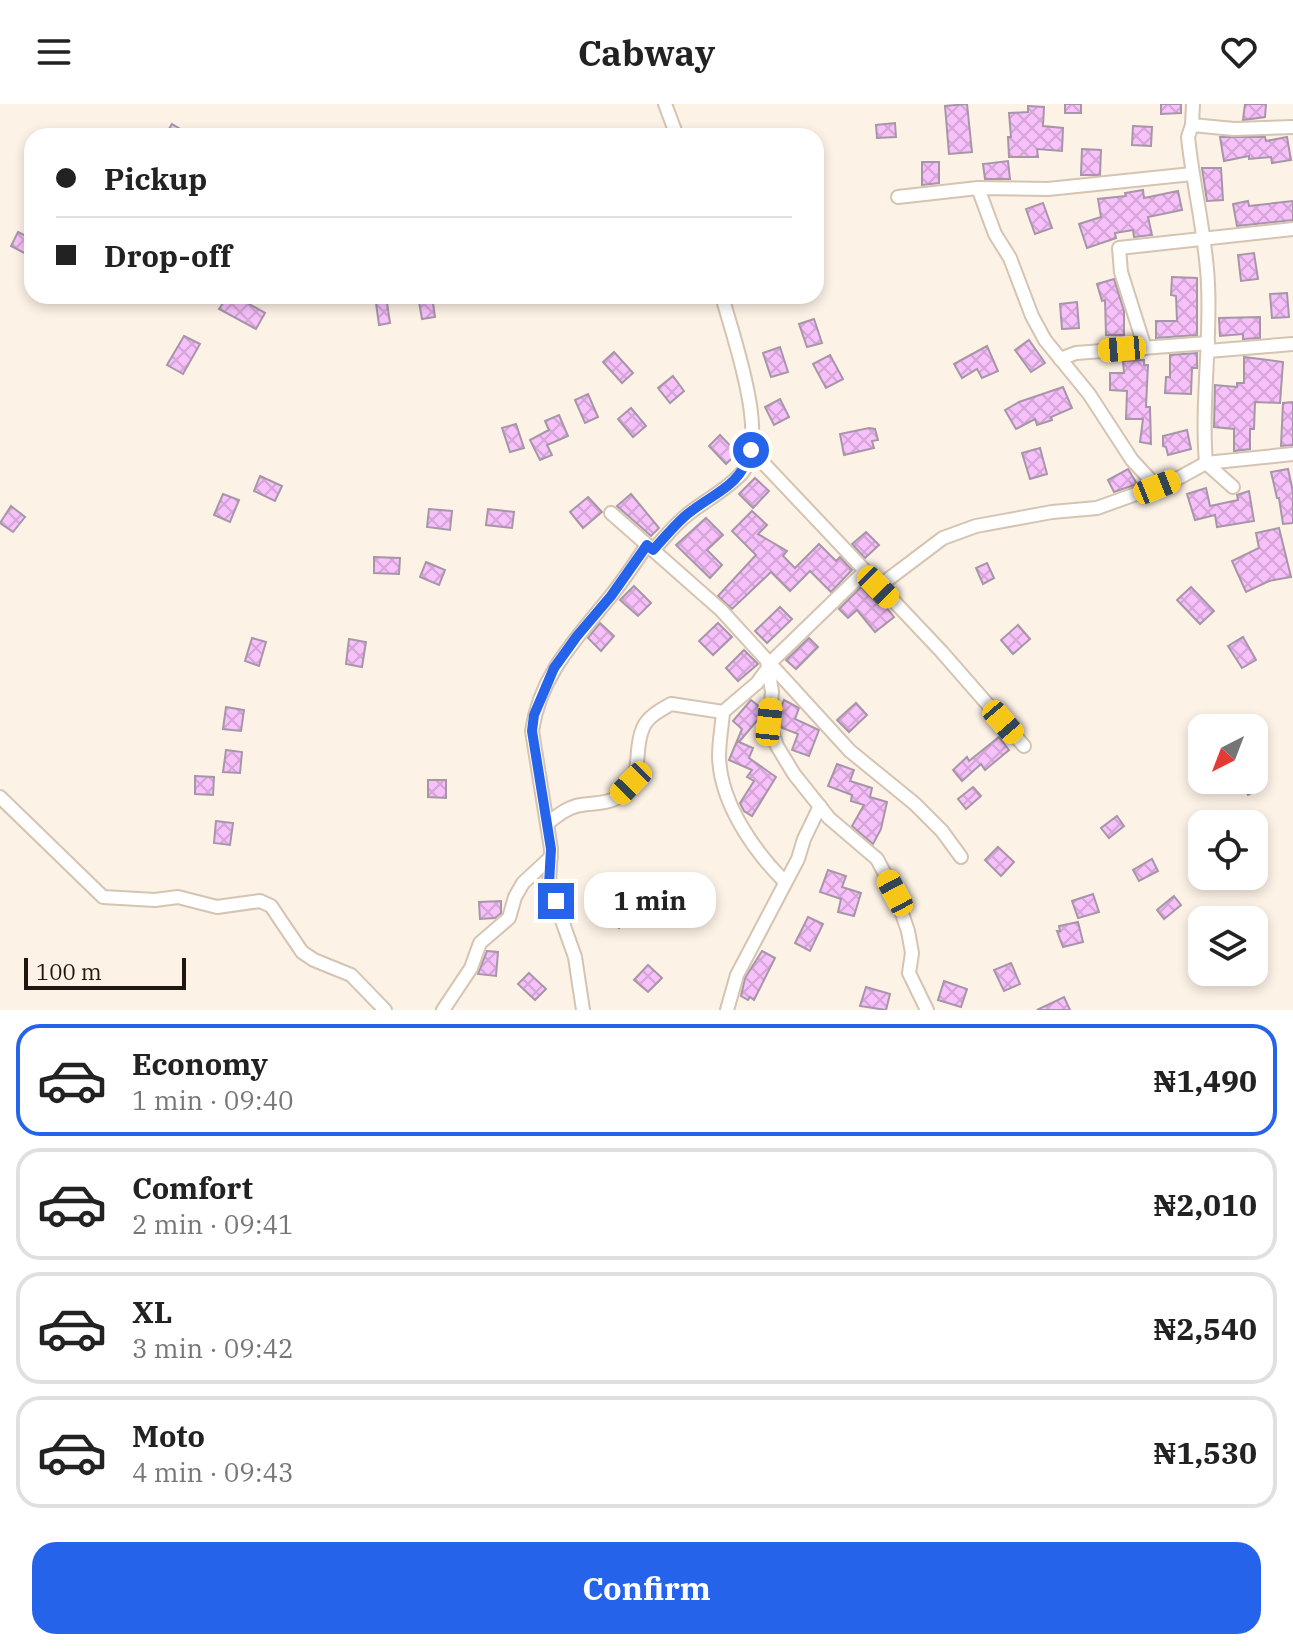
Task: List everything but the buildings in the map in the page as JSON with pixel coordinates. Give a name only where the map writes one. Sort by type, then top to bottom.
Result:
[{"type":"street","points":[[665,104],[674,128]]},
{"type":"street","points":[[1193,104],[1188,137],[1208,282],[1203,427],[1206,463],[1233,487]]},
{"type":"street","points":[[1192,125],[1234,129],[1293,127]]},
{"type":"street","points":[[898,197],[978,188],[1048,189],[1192,174]]},
{"type":"street","points":[[978,188],[995,234],[1010,258],[1032,316],[1045,340],[1089,394],[1132,460],[1157,487]]},
{"type":"street","points":[[1145,348],[1121,272],[1119,248],[1293,229]]},
{"type":"street","points":[[583,1010],[575,957],[549,884],[551,857],[548,823],[532,731],[540,697],[554,668],[577,636],[650,548],[685,516],[743,472],[751,450],[753,422],[724,304]]},
{"type":"street","points":[[1060,359],[1076,353],[1145,348],[1293,344]]},
{"type":"street","points":[[751,450],[941,651],[1024,746]]},
{"type":"street","points":[[878,587],[943,538],[976,526],[1052,512],[1097,508],[1157,487],[1206,463],[1293,454]]},
{"type":"street","points":[[611,513],[721,610],[850,751],[915,804],[942,831],[961,857]]},
{"type":"street","points":[[785,882],[765,862],[733,810],[719,758],[723,712],[757,683],[768,664],[864,572]]},
{"type":"street","points":[[768,664],[772,692],[769,722],[777,746],[794,774],[829,818],[877,859],[908,931],[912,953],[909,973],[927,1010]]},
{"type":"street","points":[[548,823],[563,811],[578,805],[617,798],[631,783],[639,764],[643,727],[653,715],[671,704],[695,705],[723,712]]},
{"type":"street","points":[[0,797],[103,897],[155,900],[178,897],[217,907],[260,901],[271,906],[302,952],[351,975],[385,1010]]},
{"type":"street","points":[[727,1010],[737,975],[798,859],[820,806]]},
{"type":"street","points":[[443,1010],[471,968],[480,943],[509,918],[523,883],[551,857]]},
{"type":"route","points":[[556,901],[549,884],[551,849],[546,802],[532,731],[540,697],[554,668],[647,545],[653,550],[685,516],[728,486],[743,472],[751,450]]}]
